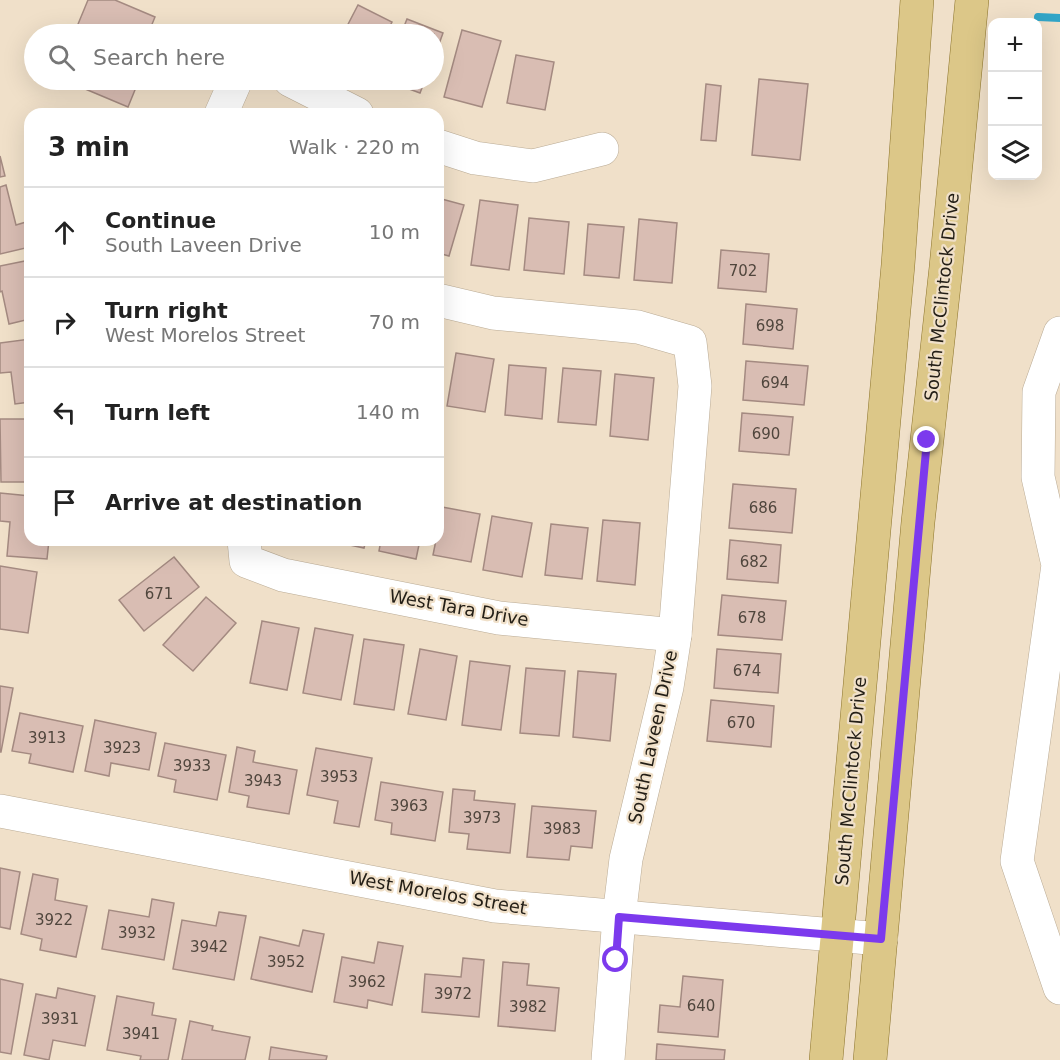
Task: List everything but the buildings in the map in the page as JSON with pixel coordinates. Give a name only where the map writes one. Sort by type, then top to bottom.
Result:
[{"type":"main road","name":"South McClintock Drive","points":[[826,1060],[898,265],[917,0]]},
{"type":"main road","name":"South McClintock Drive","points":[[870,1060],[918,522],[972,0]]},
{"type":"street","points":[[224,108],[232,90]]},
{"type":"street","points":[[310,90],[345,108]]},
{"type":"street","points":[[444,148],[475,158],[533,166],[602,149]]},
{"type":"street","name":"South Laveen Drive","points":[[444,301],[493,313],[638,327],[690,342],[695,386],[675,635],[667,687],[626,859],[608,1060]]},
{"type":"street","points":[[1060,333],[1039,392],[1038,466],[1038,477],[1059,564],[1017,861],[1060,988]]},
{"type":"street","name":"West Tara Drive","points":[[245,550],[283,575],[499,618],[675,635]]},
{"type":"street","name":"West Morelos Street","points":[[0,811],[495,906],[881,939]]},
{"type":"waterway","points":[[1038,17],[1060,18]]},
{"type":"route","points":[[616,960],[619,917],[881,939],[927,440]]}]
